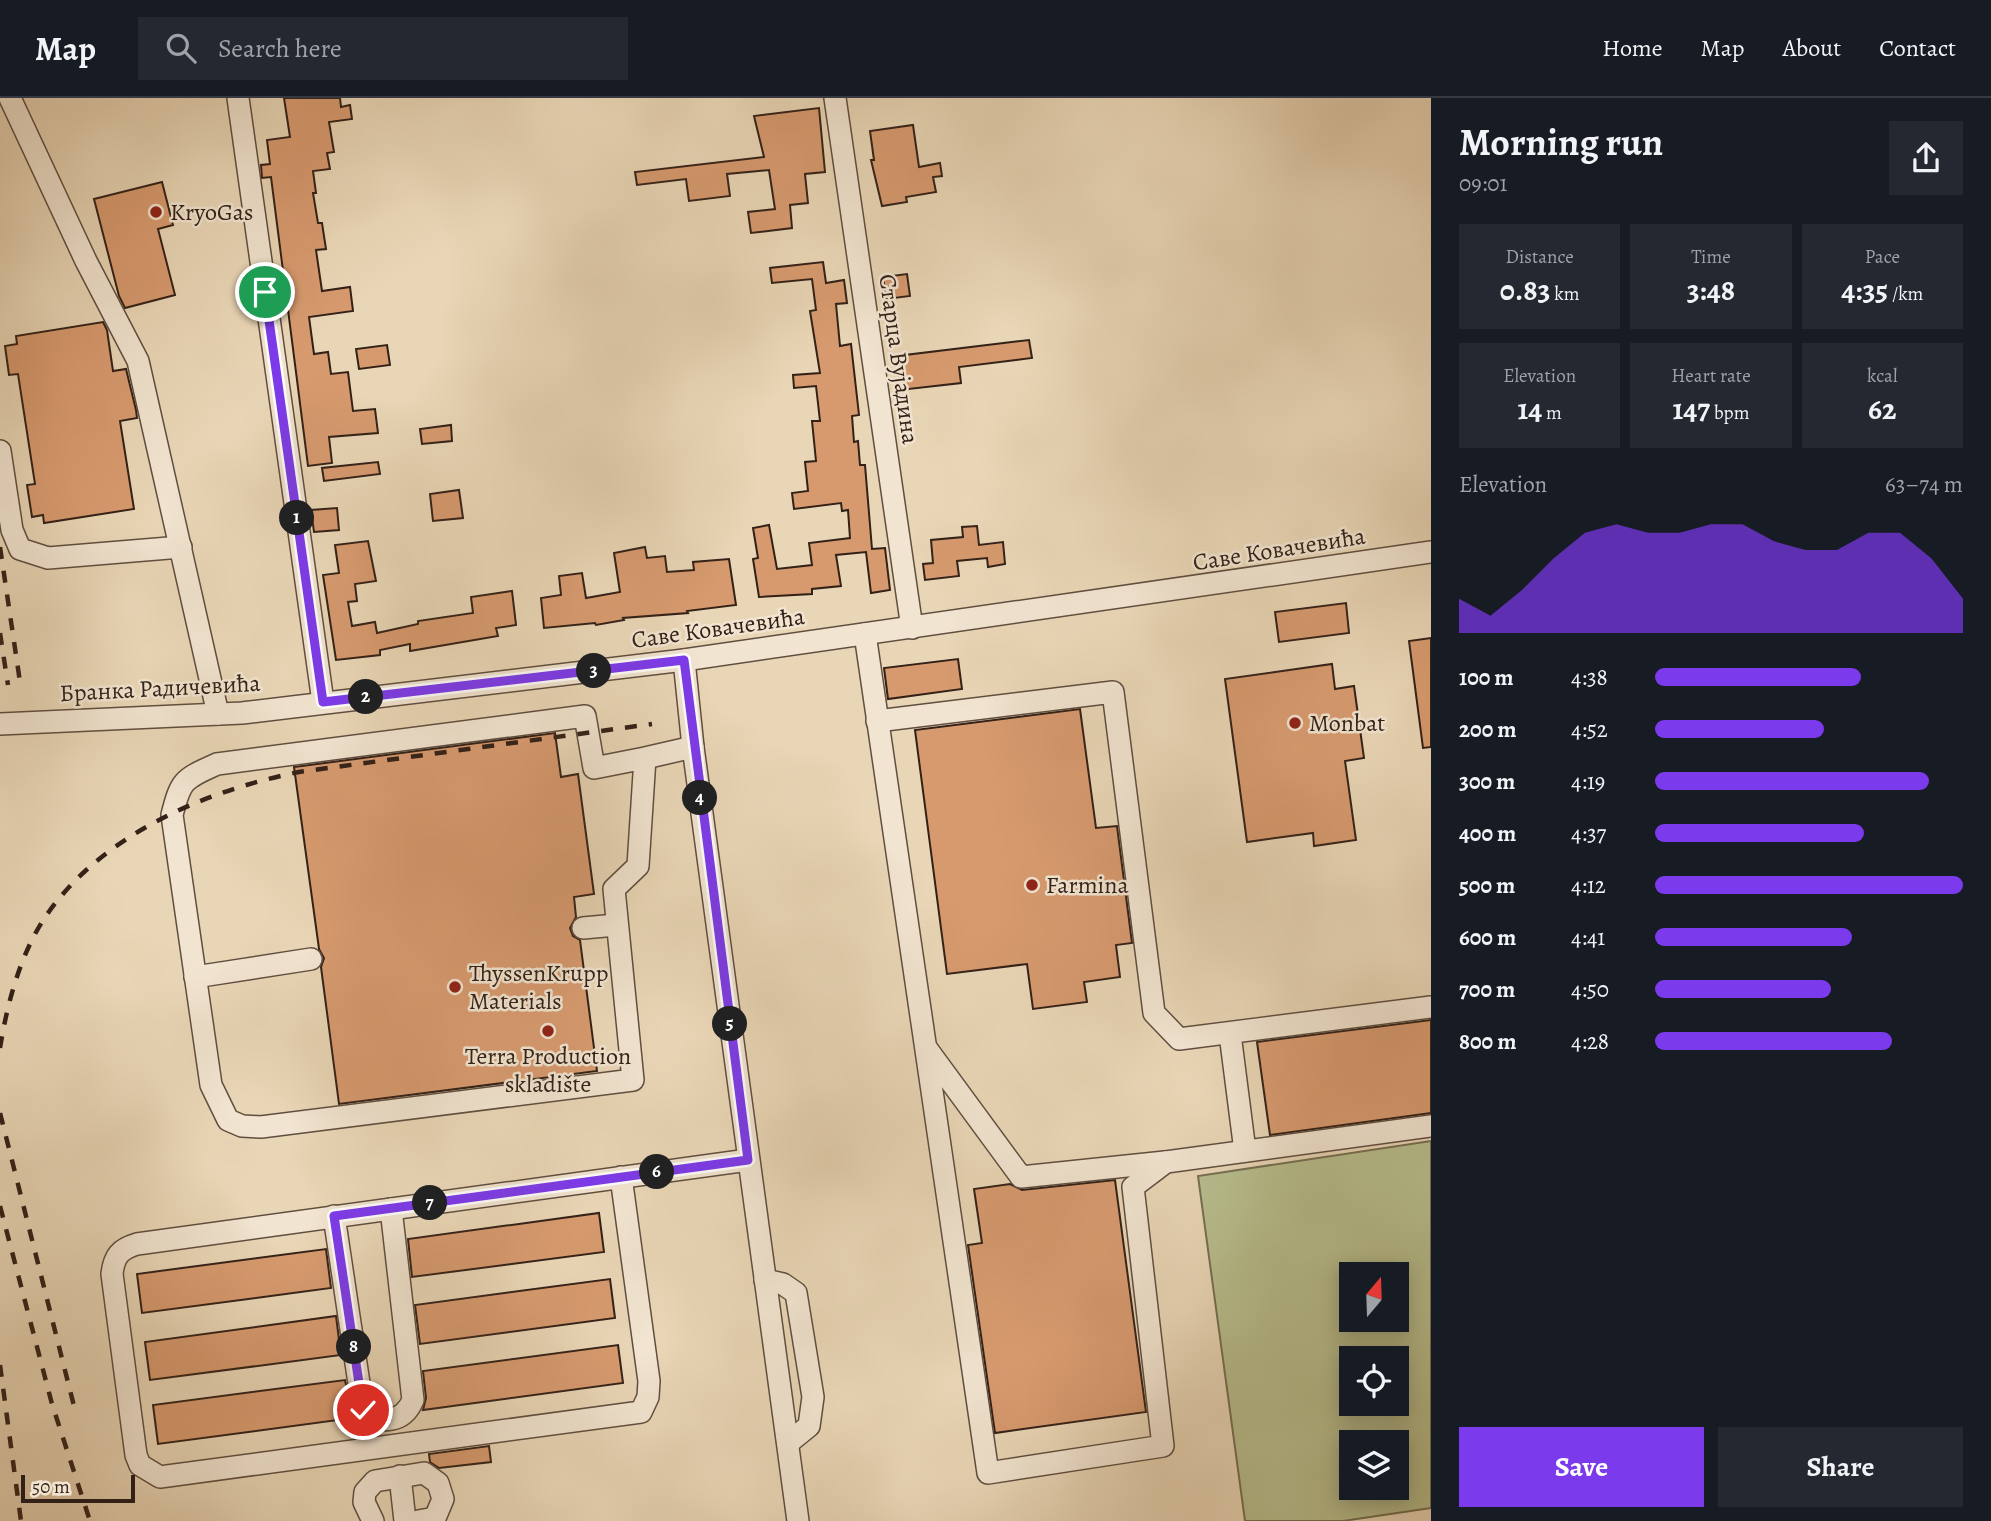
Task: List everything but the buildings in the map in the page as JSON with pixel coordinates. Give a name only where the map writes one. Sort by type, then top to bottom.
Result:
[{"type":"street","points":[[10,98],[86,261],[138,361],[218,714]]},
{"type":"street","points":[[238,98],[323,702]]},
{"type":"street","name":"Старца Вујадина","points":[[835,98],[912,628]]},
{"type":"street","points":[[0,451],[12,530],[20,549],[48,558],[181,547]]},
{"type":"street","name":"Саве Ковачевића","points":[[323,702],[684,660],[1431,552]]},
{"type":"street","points":[[865,634],[988,1473],[1163,1446],[1133,1187],[1166,1162]]},
{"type":"street","points":[[684,660],[697,780],[798,1521]]},
{"type":"street","points":[[877,721],[1113,692],[1154,1013],[1179,1039],[1431,1006]]},
{"type":"street","name":"Бранка Радичевића","points":[[0,724],[218,714],[323,702]]},
{"type":"street","points":[[645,758],[638,866],[614,889],[633,1080],[275,1125],[242,1126],[228,1119],[217,1102],[211,1085],[172,814],[179,787],[192,775],[217,764],[585,716],[594,768],[693,747]]},
{"type":"street","points":[[583,928],[616,925]]},
{"type":"street","points":[[195,977],[312,959]]},
{"type":"street","points":[[1230,1034],[1245,1151]]},
{"type":"street","points":[[925,1048],[1021,1177],[1166,1162],[1431,1126]]},
{"type":"street","points":[[621,1177],[649,1381],[648,1397],[641,1412],[160,1477],[150,1474],[135,1455],[111,1274],[118,1253],[137,1244],[334,1216],[391,1209],[621,1177],[748,1160]]},
{"type":"street","points":[[334,1216],[363,1410],[371,1417],[395,1419],[405,1413],[413,1400],[391,1209]]},
{"type":"street","points":[[765,1280],[783,1284],[796,1293],[813,1396],[809,1426],[788,1443]]},
{"type":"street","points":[[373,1521],[366,1513],[365,1493],[375,1480],[424,1473],[441,1489],[443,1499],[435,1518],[418,1521]]},
{"type":"street","points":[[400,1476],[405,1521]]},
{"type":"green space","points":[[1431,1141],[1431,1508],[1343,1521],[1245,1521],[1198,1176]]},
{"type":"railway","points":[[0,547],[20,682]]},
{"type":"railway","points":[[0,633],[8,685]]},
{"type":"railway","points":[[0,1048],[6,1015],[27,951],[42,922],[65,892],[92,865],[122,842],[190,805],[263,780],[299,772],[652,724]]},
{"type":"railway","points":[[0,1113],[74,1406]]},
{"type":"railway","points":[[0,1206],[52,1404],[90,1521]]},
{"type":"railway","points":[[0,1365],[21,1521]]},
{"type":"place","name":"KryoGas","points":[[156,212]]},
{"type":"place","name":"Monbat","points":[[1295,723]]},
{"type":"place","name":"Farmina","points":[[1032,885]]},
{"type":"place","name":"ThyssenKrupp Materials","points":[[455,987]]},
{"type":"place","name":"Terra Production skladište","points":[[548,1031]]},
{"type":"route","points":[[265,292],[323,702],[684,660],[693,747],[748,1160],[334,1216],[363,1410]]}]
